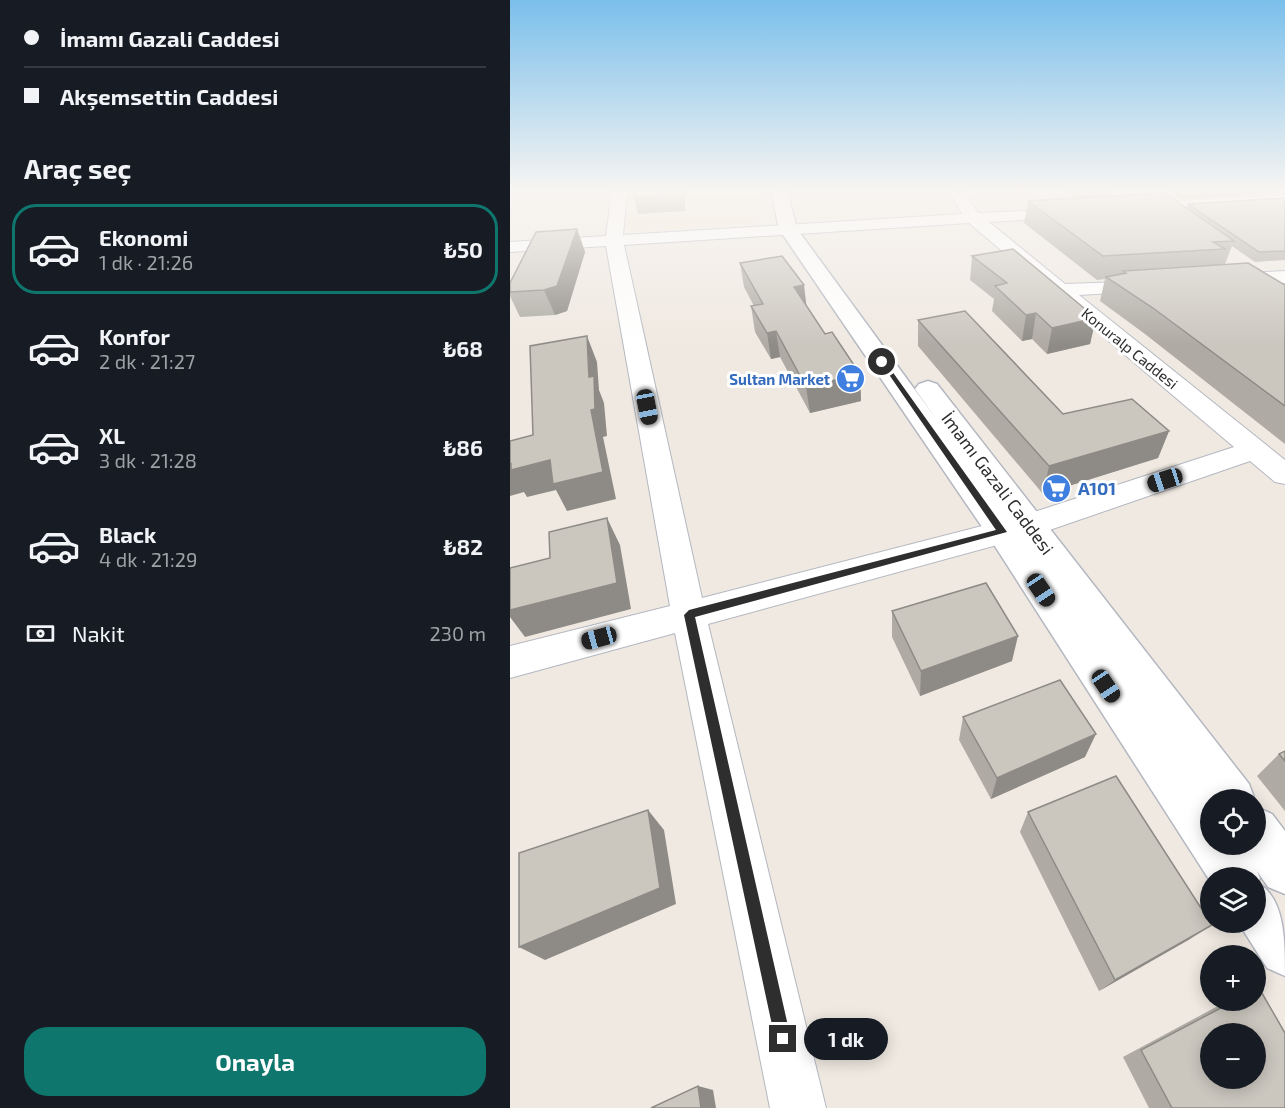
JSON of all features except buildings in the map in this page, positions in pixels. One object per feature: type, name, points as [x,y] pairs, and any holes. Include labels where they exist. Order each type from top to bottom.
[{"type":"main road","name":"İmamı Gazali Caddesi","points":[[808,243],[1016,528],[1224,789]]},
{"type":"main road","name":"İmamı Gazali Caddesi","points":[[1016,528],[1200,824]]},
{"type":"main road","points":[[1266,844],[1285,870]]},
{"type":"main road","points":[[1266,922],[1285,950]]},
{"type":"street","points":[[510,247],[584,243]]},
{"type":"street","points":[[614,243],[689,615],[798,1108]]},
{"type":"street","name":"Konuralp Caddesi","points":[[1003,243],[1285,475]]},
{"type":"street","points":[[1233,259],[1260,279],[1285,293]]},
{"type":"street","points":[[1213,281],[1285,277]]},
{"type":"street","points":[[1061,290],[1166,284]]},
{"type":"street","points":[[510,662],[1016,528],[1254,450]]},
{"type":"place","name":"Sultan Market","points":[[851,379]]},
{"type":"place","name":"A101","points":[[1057,488]]},
{"type":"route","points":[[783,1039],[689,615],[1002,532],[882,362]]}]
